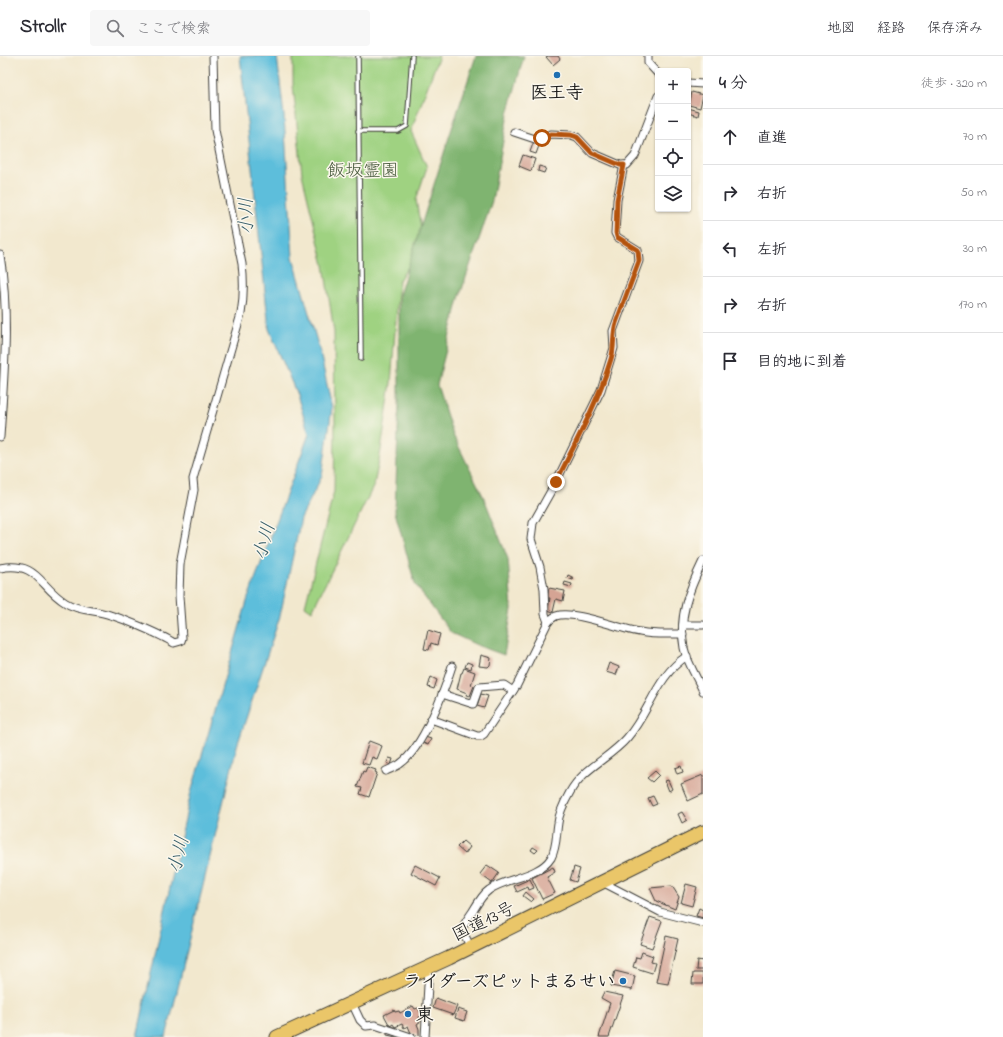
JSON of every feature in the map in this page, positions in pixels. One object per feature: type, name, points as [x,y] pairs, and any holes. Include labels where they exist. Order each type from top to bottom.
[{"type":"highway","name":"国道13号","points":[[277,1037],[471,948],[604,883],[703,832]]},
{"type":"street","points":[[0,568],[16,566],[26,568],[35,574],[65,603],[78,608],[110,615],[174,643],[181,641],[179,596],[180,564],[194,490],[193,479],[241,314],[243,300],[244,279],[242,264],[215,130],[213,56]]},
{"type":"street","points":[[648,56],[648,63],[655,71]]},
{"type":"street","points":[[691,83],[703,84]]},
{"type":"street","points":[[514,132],[535,139],[551,134],[571,135],[577,137],[592,153],[620,165],[624,165],[631,162],[635,156],[655,104]]},
{"type":"street","points":[[548,622],[545,614],[544,589],[531,539],[533,523],[556,482],[601,390],[614,348],[613,331],[639,261],[638,250],[617,237],[616,233],[617,200],[624,165]]},
{"type":"street","points":[[0,255],[4,282],[6,326],[0,437]]},
{"type":"street","points":[[703,562],[688,592],[683,625],[684,649],[703,691]]},
{"type":"street","points":[[430,719],[481,736],[484,734],[513,691],[548,622],[556,616],[566,615],[641,633],[683,634]]},
{"type":"street","points":[[683,625],[703,625]]},
{"type":"street","points":[[471,948],[462,930],[463,925],[480,901],[490,889],[535,870],[550,860],[555,846],[559,816],[570,791],[583,775],[604,760],[626,739],[642,719],[660,682],[680,660],[687,656]]},
{"type":"street","points":[[386,771],[400,764],[408,756],[430,719],[442,694],[452,666]]},
{"type":"street","points":[[442,694],[473,704],[479,687],[504,685],[513,691]]},
{"type":"street","points":[[604,883],[660,912],[703,923]]},
{"type":"street","points":[[425,1037],[428,968]]},
{"type":"street","points":[[352,1003],[360,1020],[366,1026],[375,1025],[411,1037]]},
{"type":"lane","points":[[358,56],[361,359]]},
{"type":"lane","points":[[358,132],[398,131],[407,126],[412,56]]},
{"type":"green space","name":"飯坂霊園","points":[[293,56],[439,56],[411,131],[427,167],[416,200],[423,240],[415,257],[399,280],[391,383],[374,485],[312,611],[305,606],[334,491],[334,332],[324,265],[302,174],[293,85]]},
{"type":"green space","points":[[476,56],[524,56],[508,114],[492,201],[460,295],[437,385],[453,435],[484,498],[508,559],[512,609],[504,655],[479,646],[451,633],[415,584],[395,512],[399,404],[399,295]]},
{"type":"water","points":[[240,56],[277,56],[284,116],[293,257],[320,352],[332,408],[322,476],[301,518],[280,616],[237,746],[166,1037],[137,1037],[190,796],[248,598],[309,434],[297,395],[269,329]]},
{"type":"building","points":[[558,56],[560,59],[553,65],[546,57]]},
{"type":"building","points":[[692,92],[703,95],[700,108],[691,106]]},
{"type":"building","points":[[691,109],[699,111],[698,116],[691,114]]},
{"type":"building","points":[[534,141],[540,143],[536,154],[530,152]]},
{"type":"building","points":[[523,155],[535,159],[531,171],[519,166]]},
{"type":"building","points":[[539,166],[546,168],[544,173],[538,171]]},
{"type":"building","points":[[568,575],[574,578],[573,580],[567,578]]},
{"type":"building","points":[[565,582],[572,584],[571,587],[564,585]]},
{"type":"building","points":[[549,588],[565,591],[563,601],[556,599],[553,612],[548,610],[550,598],[547,598]]},
{"type":"building","points":[[428,630],[440,634],[437,645],[431,643],[429,650],[424,649]]},
{"type":"building","points":[[481,655],[491,658],[490,665],[488,667],[479,666]]},
{"type":"building","points":[[467,662],[472,664],[471,669],[465,667]]},
{"type":"building","points":[[609,663],[619,667],[616,675],[606,672]]},
{"type":"building","points":[[464,668],[475,672],[471,685],[474,686],[470,696],[466,695],[467,693],[457,689],[461,673]]},
{"type":"building","points":[[431,677],[437,680],[434,689],[428,687]]},
{"type":"building","points":[[481,694],[488,696],[484,708],[477,706]]},
{"type":"building","points":[[425,737],[431,739],[428,745],[423,743]]},
{"type":"building","points":[[369,741],[382,746],[377,759],[372,757],[369,765],[362,763]]},
{"type":"building","points":[[389,758],[393,759],[391,765],[387,763]]},
{"type":"building","points":[[681,766],[683,772],[677,774],[675,768]]},
{"type":"building","points":[[367,767],[376,770],[375,772],[377,773],[369,797],[360,794],[362,788],[357,787],[363,771],[365,772]]},
{"type":"building","points":[[655,771],[659,775],[652,782],[647,778]]},
{"type":"building","points":[[703,775],[703,794],[688,801],[681,784]]},
{"type":"building","points":[[668,780],[672,789],[669,791],[665,781]]},
{"type":"building","points":[[653,796],[657,804],[652,806],[648,798]]},
{"type":"building","points":[[682,812],[687,820],[682,823],[678,814]]},
{"type":"building","points":[[463,841],[470,847],[465,854],[457,847]]},
{"type":"building","points":[[533,847],[538,850],[535,853],[531,850]]},
{"type":"building","points":[[415,865],[440,878],[436,886],[411,873]]},
{"type":"building","points":[[487,865],[499,873],[492,883],[480,874]]},
{"type":"building","points":[[553,867],[555,872],[547,877],[555,893],[542,899],[532,878]]},
{"type":"building","points":[[574,867],[580,869],[576,882],[570,880]]},
{"type":"building","points":[[530,879],[534,888],[529,890],[528,887],[517,892],[514,886]]},
{"type":"building","points":[[686,884],[697,887],[692,906],[681,903]]},
{"type":"building","points":[[672,886],[679,897],[675,909],[656,901],[650,888]]},
{"type":"building","points":[[526,892],[534,899],[531,902],[523,896]]},
{"type":"building","points":[[699,908],[703,910],[703,918],[696,916]]},
{"type":"building","points":[[650,917],[662,921],[652,948],[640,944]]},
{"type":"building","points":[[666,936],[678,939],[668,984],[656,982]]},
{"type":"building","points":[[642,952],[653,956],[651,962],[655,963],[652,973],[633,967],[636,957],[640,958]]},
{"type":"building","points":[[697,960],[703,961],[703,970],[696,970]]},
{"type":"building","name":"ライダーズピットまるせい","points":[[615,971],[635,976],[632,990],[611,986]]},
{"type":"building","points":[[693,973],[703,973],[703,984],[692,984]]},
{"type":"building","points":[[604,992],[623,996],[609,1037],[599,1037],[610,1003],[601,998]]},
{"type":"building","points":[[436,998],[457,1006],[453,1015],[433,1008]]},
{"type":"building","points":[[413,1006],[415,1009],[418,1008],[422,1015],[419,1017],[421,1021],[417,1024],[419,1036],[411,1033],[408,1026],[404,1028],[402,1024],[395,1027],[393,1024],[390,1026],[384,1015],[394,1010],[395,1012],[399,1011],[400,1013]]},
{"type":"building","points":[[458,1009],[467,1012],[464,1021],[455,1018]]},
{"type":"building","points":[[387,1032],[396,1035],[396,1037],[387,1035]]},
{"type":"place","name":"医王寺","points":[[557,75]]},
{"type":"place","name":"ライダーズピットまるせい","points":[[623,981]]},
{"type":"place","name":"東","points":[[408,1014]]},
{"type":"route","points":[[542,138],[551,134],[571,135],[577,137],[584,147],[592,153],[620,165],[624,165],[617,200],[615,224],[616,233],[617,237],[638,250],[639,261],[634,279],[613,331],[614,348],[601,390],[556,482]]},
{"type":"water label","name":"小川","points":[[245,216]]},
{"type":"water label","name":"小川","points":[[263,541]]},
{"type":"water label","name":"小川","points":[[177,854]]}]
